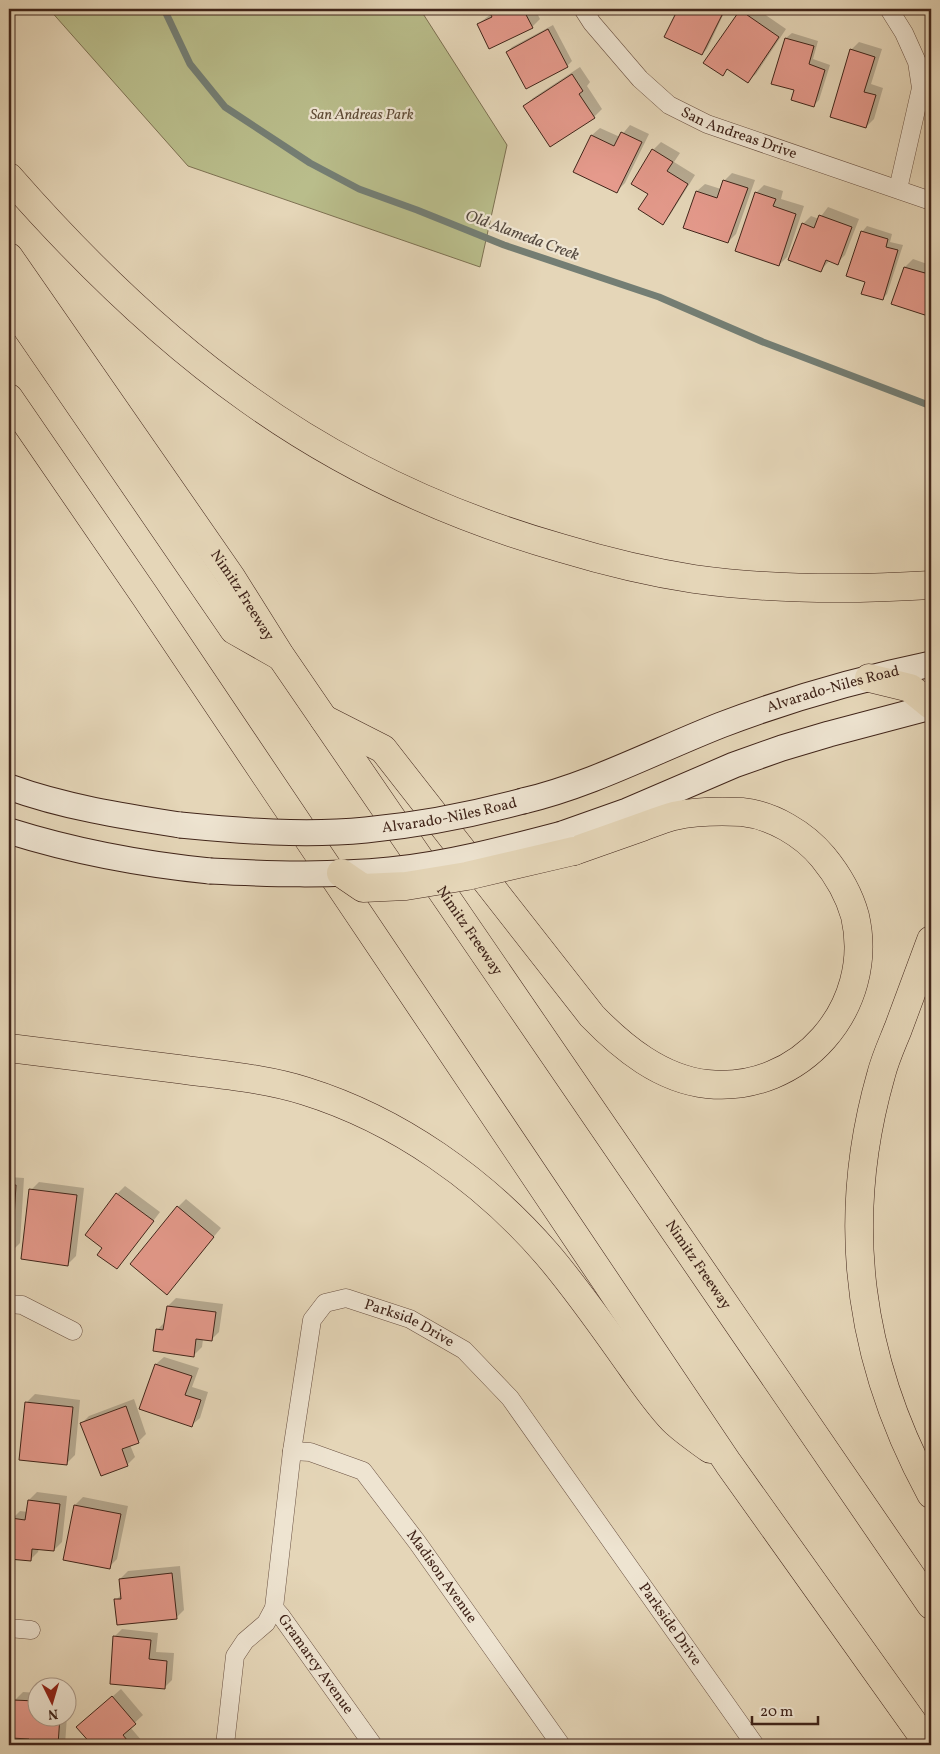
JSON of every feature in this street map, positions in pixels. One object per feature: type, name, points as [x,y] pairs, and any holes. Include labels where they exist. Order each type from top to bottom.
[{"type":"highway","points":[[9,177],[59,232],[117,290],[163,333],[203,366],[248,399],[331,452],[389,483],[438,506],[497,528],[591,557],[643,570],[693,579],[795,588],[931,585]]},
{"type":"highway","name":"Nimitz Freeway","points":[[9,257],[231,577],[323,719],[931,1605]]},
{"type":"highway","points":[[9,302],[234,630],[280,655]]},
{"type":"highway","points":[[9,398],[145,596],[728,1463],[929,1745]]},
{"type":"highway","points":[[869,678],[910,688],[931,706]]},
{"type":"highway","points":[[323,719],[383,749],[592,1016],[626,1047],[656,1067],[679,1078],[707,1084],[732,1085],[758,1080],[784,1071],[806,1056],[825,1037],[840,1016],[851,992],[857,966],[858,940],[855,916],[846,892],[832,869],[816,849],[795,832],[770,820],[744,812],[705,812],[674,816],[568,842],[467,876],[406,886],[363,888],[341,872]]},
{"type":"highway","points":[[931,940],[881,1073],[866,1145],[861,1183],[859,1255],[862,1292],[878,1368],[901,1434],[931,1494]]},
{"type":"highway","points":[[9,1048],[208,1073],[303,1090],[338,1102],[402,1134],[464,1176],[493,1199],[519,1224],[570,1281],[643,1383],[675,1422],[728,1463]]},
{"type":"main road","name":"Alvarado-Niles Road","points":[[9,787],[107,813],[180,825],[243,831],[307,832],[365,830],[424,823],[484,812],[537,798],[604,774],[762,710],[869,678],[931,664]]},
{"type":"main road","points":[[568,842],[627,811],[734,765],[838,731],[931,706]]},
{"type":"main road","points":[[9,831],[105,857],[159,866],[270,874],[341,872]]},
{"type":"street","name":"San Andreas Drive","points":[[584,9],[592,23],[640,79],[669,105],[707,124],[931,201]]},
{"type":"street","points":[[889,9],[904,33],[917,62],[921,88],[898,189]]},
{"type":"street","name":"Parkside Drive","points":[[225,1745],[235,1656],[244,1641],[266,1624],[274,1608],[292,1451],[312,1320],[325,1303],[346,1298],[410,1319],[464,1350],[510,1398],[755,1745]]},
{"type":"street","points":[[9,1304],[22,1305],[73,1331]]},
{"type":"street","name":"Madison Avenue","points":[[292,1451],[310,1452],[363,1471],[417,1542],[561,1745]]},
{"type":"street","name":"Gramarcy Avenue","points":[[274,1608],[373,1745]]},
{"type":"street","points":[[9,1628],[31,1630]]},
{"type":"green space","name":"San Andreas Park","points":[[49,9],[420,9],[507,145],[480,267],[188,166]]},
{"type":"building","points":[[488,9],[523,9],[533,28],[489,49],[477,24],[492,17]]},
{"type":"building","points":[[678,9],[713,9],[723,13],[702,55],[664,37]]},
{"type":"building","points":[[740,10],[779,37],[748,83],[727,69],[723,76],[703,63]]},
{"type":"building","points":[[548,29],[568,67],[526,89],[506,52]]},
{"type":"building","points":[[785,38],[814,46],[809,64],[825,70],[814,107],[791,100],[794,90],[771,84]]},
{"type":"building","points":[[850,49],[875,57],[864,92],[876,95],[866,128],[830,117]]},
{"type":"building","points":[[572,74],[583,91],[579,94],[595,118],[550,147],[523,106]]},
{"type":"building","points":[[621,132],[642,142],[617,193],[573,172],[591,135],[614,146]]},
{"type":"building","points":[[652,149],[673,162],[667,171],[688,184],[663,225],[638,209],[648,194],[631,184]]},
{"type":"building","points":[[723,180],[748,188],[728,243],[683,228],[696,191],[717,198]]},
{"type":"building","points":[[755,192],[776,199],[773,206],[796,214],[779,266],[735,251]]},
{"type":"building","points":[[819,215],[852,227],[838,265],[826,260],[821,272],[788,260],[802,223],[814,228]]},
{"type":"building","points":[[861,231],[888,239],[886,247],[898,250],[883,300],[861,294],[865,282],[846,276]]},
{"type":"building","points":[[931,257],[931,317],[891,304],[904,267],[925,273]]},
{"type":"building","points":[[9,1185],[16,1185],[12,1252],[9,1252]]},
{"type":"building","points":[[29,1189],[77,1195],[68,1266],[21,1259]]},
{"type":"building","points":[[116,1193],[154,1221],[117,1269],[97,1255],[102,1248],[85,1235]]},
{"type":"building","points":[[177,1206],[214,1237],[167,1295],[130,1264]]},
{"type":"building","points":[[167,1306],[216,1312],[212,1341],[196,1339],[194,1357],[153,1351],[156,1329],[163,1330]]},
{"type":"building","points":[[155,1364],[192,1376],[185,1395],[201,1400],[192,1427],[139,1409]]},
{"type":"building","points":[[25,1402],[73,1407],[67,1465],[19,1460]]},
{"type":"building","points":[[126,1406],[139,1443],[122,1449],[128,1466],[101,1476],[80,1423]]},
{"type":"building","points":[[28,1500],[60,1504],[54,1551],[32,1549],[31,1561],[9,1559],[11,1518],[25,1520]]},
{"type":"building","points":[[74,1505],[121,1514],[110,1569],[63,1560]]},
{"type":"building","points":[[172,1573],[177,1619],[117,1625],[114,1599],[121,1599],[119,1579]]},
{"type":"building","points":[[113,1636],[151,1640],[149,1659],[167,1661],[165,1689],[110,1684]]},
{"type":"building","points":[[112,1696],[136,1724],[123,1735],[131,1745],[92,1745],[76,1727]]},
{"type":"building","points":[[13,1700],[28,1701],[28,1726],[59,1726],[58,1745],[29,1745],[29,1739],[11,1738]]},
{"type":"waterway","name":"Old Alameda Creek","points":[[164,9],[190,64],[225,107],[310,163],[359,189],[504,245],[659,297],[763,342],[931,406]]}]
